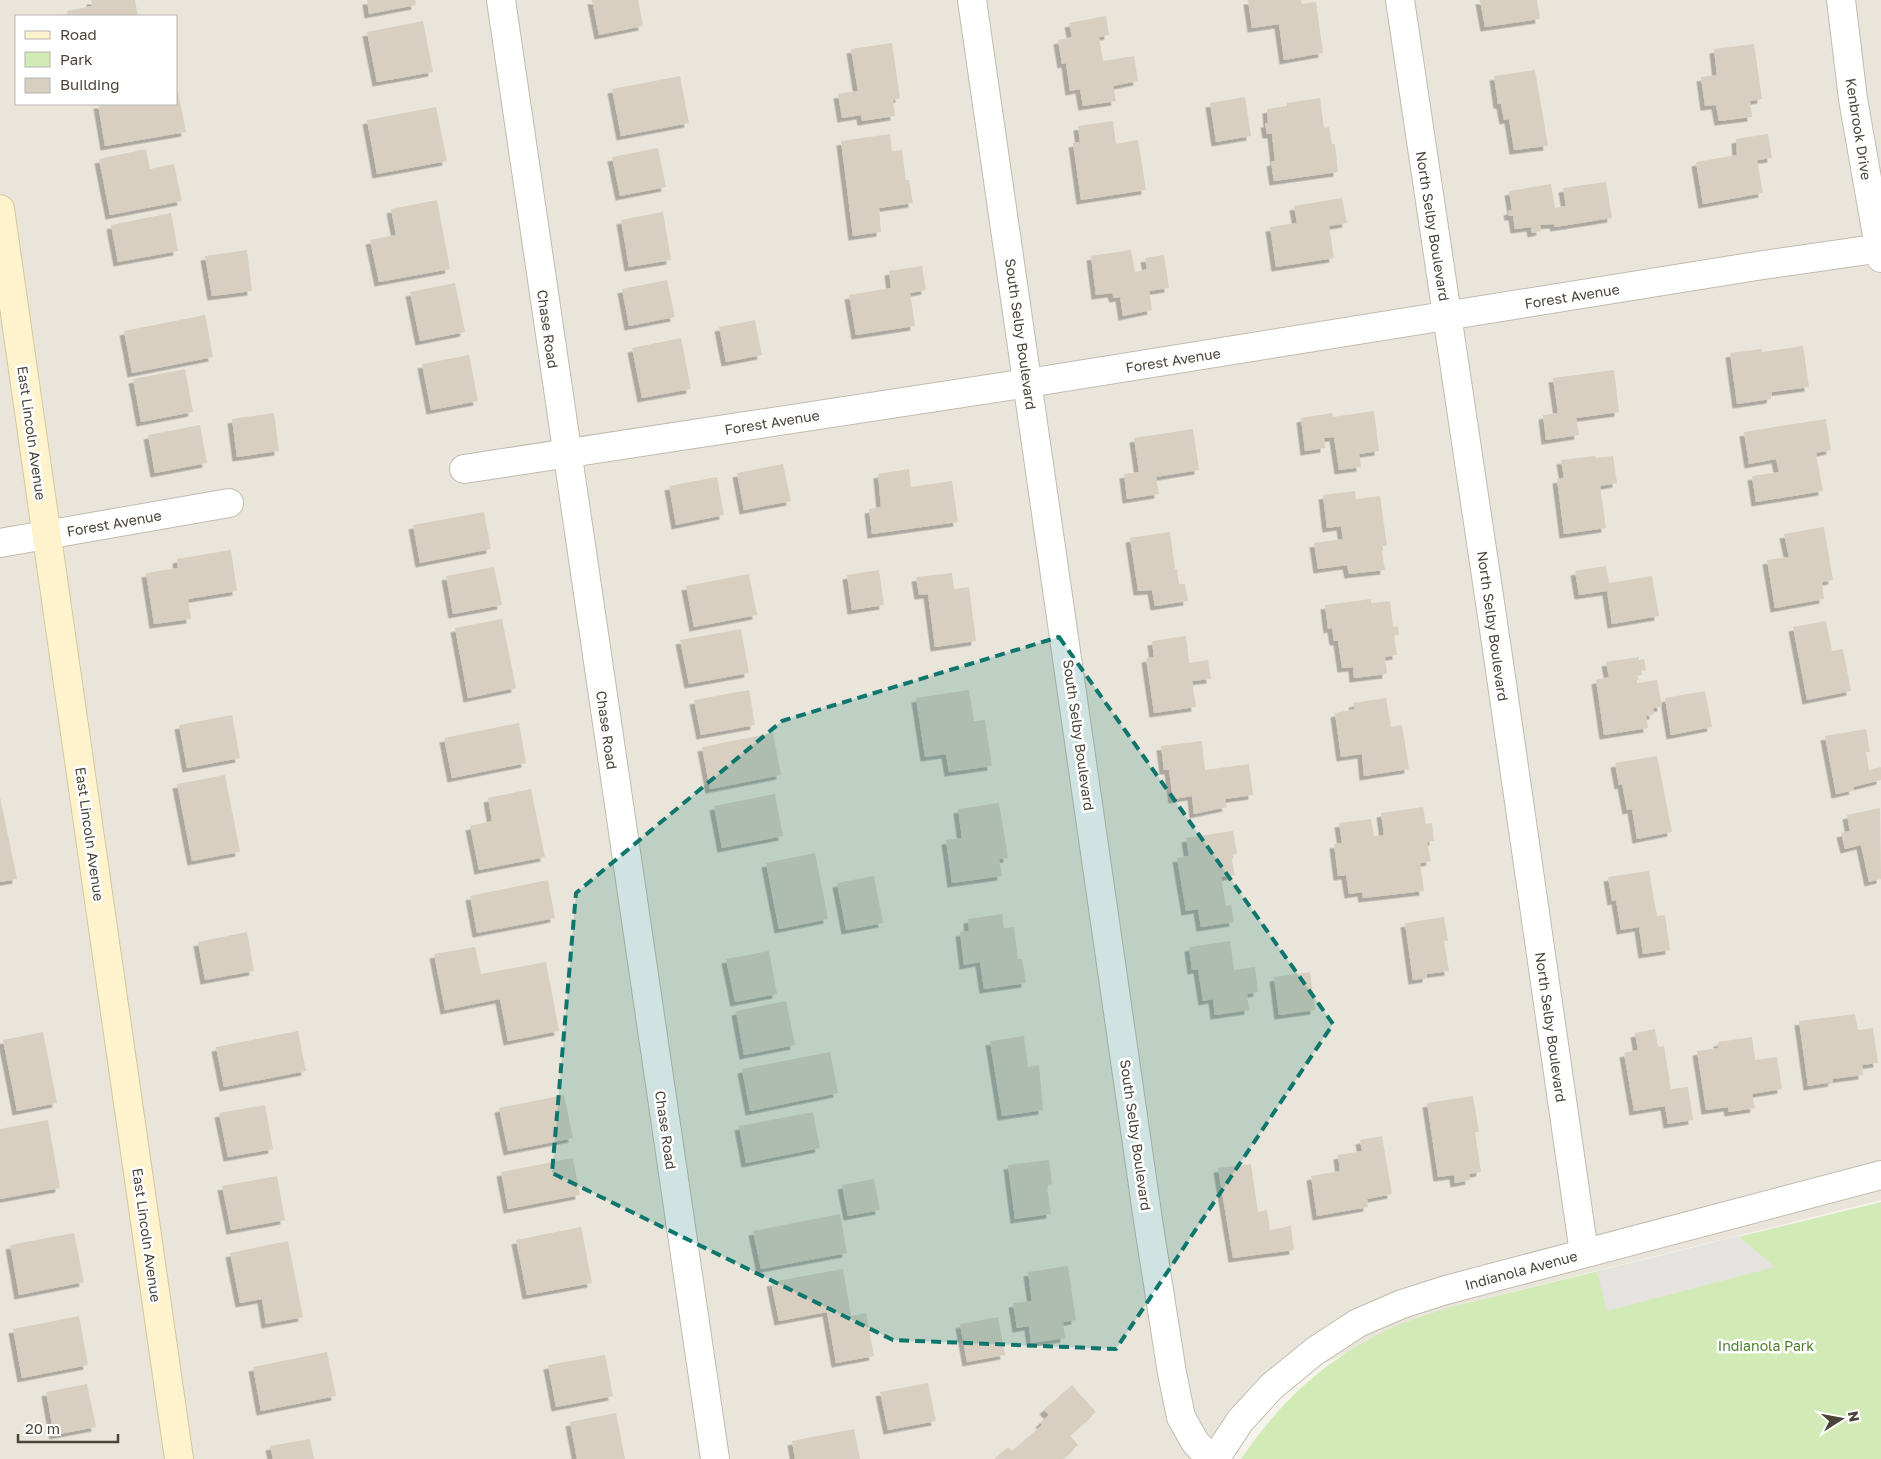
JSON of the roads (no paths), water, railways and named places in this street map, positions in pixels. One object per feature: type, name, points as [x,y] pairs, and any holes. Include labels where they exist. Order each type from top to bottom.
[{"type":"main road","name":"East Lincoln Avenue","points":[[0,209],[179,1459]]},
{"type":"street","name":"Chase Road","points":[[501,0],[566,454],[715,1459]]},
{"type":"street","name":"South Selby Boulevard","points":[[972,0],[1149,1227],[1172,1373],[1181,1417],[1195,1442],[1213,1459]]},
{"type":"street","name":"North Selby Boulevard","points":[[1400,0],[1448,316],[1584,1253]]},
{"type":"street","name":"Kenbrook Drive","points":[[1841,0],[1853,99],[1880,252]]},
{"type":"street","name":"Forest Avenue","points":[[464,469],[1028,383],[1763,265],[1880,252]]},
{"type":"street","name":"Forest Avenue","points":[[0,544],[229,503]]},
{"type":"street","name":"Indianola Avenue","points":[[1213,1459],[1240,1421],[1271,1387],[1315,1351],[1358,1323],[1402,1304],[1446,1290],[1881,1175]]},
{"type":"park label","name":"Indianola Park","points":[[1766,1345]]}]
